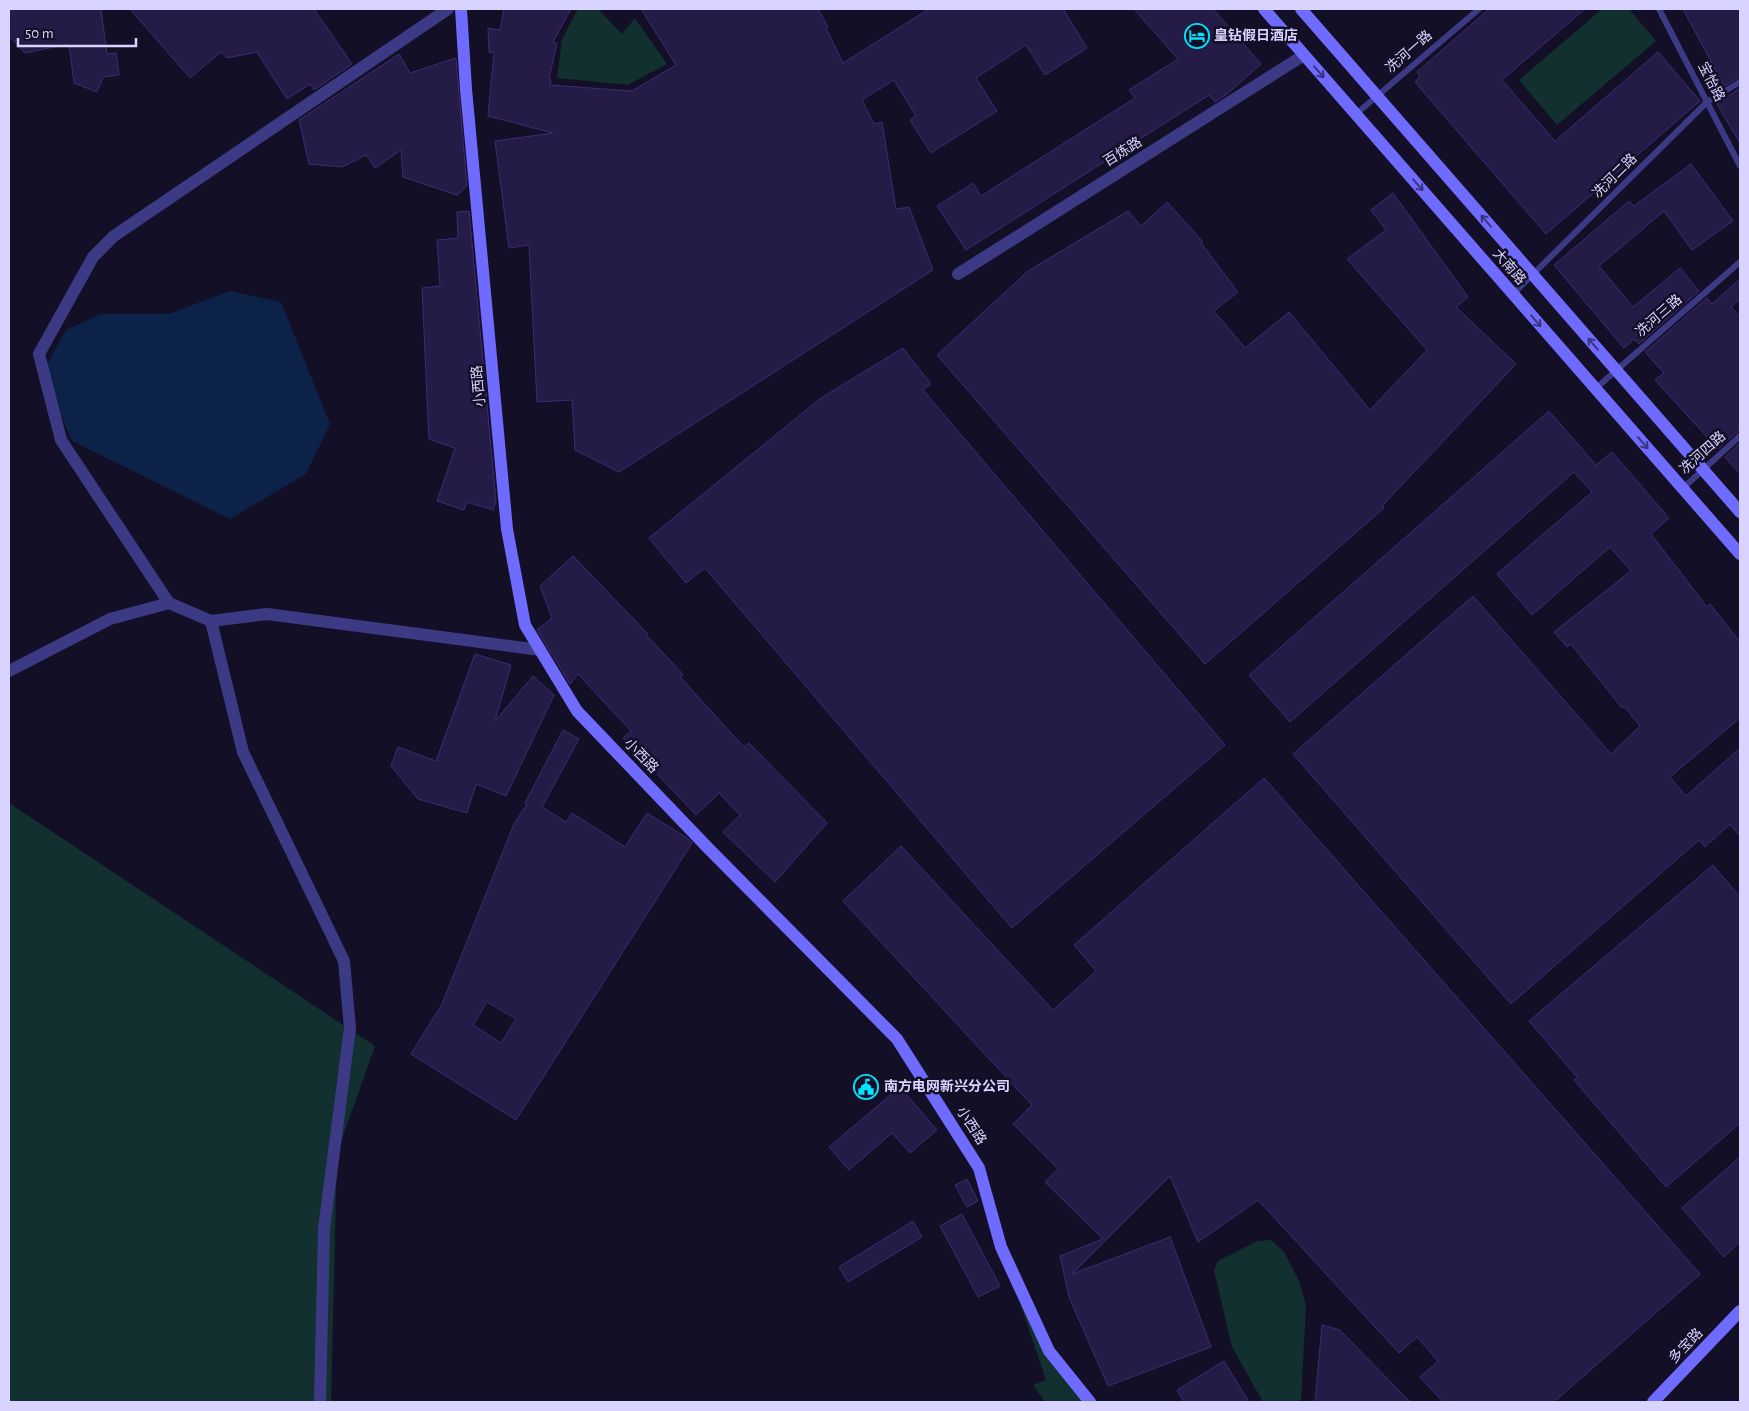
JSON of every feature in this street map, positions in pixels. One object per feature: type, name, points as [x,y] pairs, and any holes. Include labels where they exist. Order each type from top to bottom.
[{"type":"street","points":[[448,9],[114,236],[93,257],[39,354],[61,440],[169,603],[210,621],[267,614],[540,650]]},
{"type":"street","name":"小西路","points":[[461,9],[467,99],[507,529],[525,625],[576,711],[897,1039],[979,1168],[1001,1247],[1048,1351],[1090,1402]]},
{"type":"street","name":"大南路","points":[[1264,9],[1356,114]]},
{"type":"street","name":"大南路","points":[[1301,9],[1740,512]]},
{"type":"street","name":"百炼路","points":[[958,274],[1304,55]]},
{"type":"street","name":"大南路","points":[[1356,114],[1352,109],[1740,554]]},
{"type":"street","points":[[9,671],[110,619],[169,603]]},
{"type":"street","points":[[210,621],[243,752],[268,808],[344,961],[350,1028],[324,1229],[320,1402]]},
{"type":"street","name":"多宝路","points":[[1653,1402],[1740,1312]]},
{"type":"lane","name":"冼河一路","points":[[1356,114],[1479,9]]},
{"type":"lane","name":"宝怡路","points":[[1660,9],[1740,166]]},
{"type":"lane","name":"冼河二路","points":[[1513,294],[1706,102],[1740,82]]},
{"type":"lane","name":"冼河三路","points":[[1595,389],[1740,262]]},
{"type":"lane","name":"冼河四路","points":[[1682,489],[1740,436]]},
{"type":"green space","points":[[578,9],[598,9],[622,34],[635,18],[667,64],[628,85],[557,78],[562,39]]},
{"type":"green space","points":[[1602,9],[1629,9],[1656,41],[1557,125],[1519,80]]},
{"type":"green space","points":[[9,803],[375,1046],[337,1153],[331,1402],[9,1402]]},
{"type":"green space","points":[[1271,1240],[1284,1252],[1299,1281],[1306,1305],[1301,1402],[1263,1402],[1232,1347],[1214,1270],[1218,1261],[1257,1241]]},
{"type":"green space","points":[[1001,1247],[1048,1351],[1090,1402],[1045,1402],[1033,1385],[1046,1380]]},
{"type":"water","points":[[230,291],[281,302],[330,424],[306,474],[230,519],[72,441],[43,371],[66,330],[100,314],[169,314]]},
{"type":"building","points":[[9,9],[101,9],[107,54],[116,53],[119,75],[103,77],[97,92],[74,83],[69,44],[25,53],[9,36]]},
{"type":"building","points":[[130,9],[314,9],[352,64],[314,90],[310,84],[287,99],[257,52],[227,58],[221,52],[190,78]]},
{"type":"building","points":[[504,9],[571,9],[553,42],[557,43],[549,79],[551,80],[550,85],[632,91],[676,65],[641,9],[818,9],[828,27],[826,28],[843,63],[929,9],[1063,9],[1087,48],[1045,75],[1026,45],[976,78],[997,111],[931,153],[910,120],[916,116],[894,80],[862,100],[874,124],[882,122],[896,209],[909,207],[933,270],[619,472],[575,450],[572,400],[537,402],[529,245],[509,248],[495,141],[553,133],[488,116],[494,53],[489,52],[488,28],[500,30]]},
{"type":"building","points":[[1134,9],[1213,9],[1261,64],[1215,102],[1209,95],[966,250],[937,206],[973,183],[981,196],[1135,98],[1129,90],[1178,59]]},
{"type":"building","points":[[1489,9],[1585,9],[1502,80],[1555,141],[1658,52],[1700,101],[1546,234],[1415,82],[1420,77],[1417,72]]},
{"type":"building","points":[[1683,9],[1740,9],[1740,77],[1724,86]]},
{"type":"building","points":[[399,54],[410,73],[456,58],[467,186],[457,195],[403,177],[401,150],[375,168],[366,155],[342,167],[309,164],[299,120]]},
{"type":"building","points":[[1740,88],[1740,143],[1717,104]]},
{"type":"building","points":[[1691,164],[1733,221],[1692,250],[1664,211],[1599,266],[1633,307],[1680,268],[1699,291],[1639,344],[1634,339],[1624,348],[1554,265],[1629,201],[1634,206]]},
{"type":"building","points":[[1393,193],[1468,297],[1456,307],[1516,364],[1382,506],[1384,508],[1205,664],[937,355],[1028,271],[1128,211],[1141,226],[1167,202],[1203,242],[1201,243],[1238,292],[1214,311],[1245,348],[1289,312],[1370,410],[1427,350],[1347,259],[1386,230],[1371,210]]},
{"type":"building","points":[[469,211],[496,501],[493,510],[467,502],[464,510],[437,501],[455,448],[429,439],[422,288],[440,286],[437,240],[458,238],[457,212]]},
{"type":"building","points":[[1740,279],[1740,299],[1731,307],[1740,317],[1740,431],[1718,449],[1655,380],[1664,373],[1645,352],[1707,298],[1712,304]]},
{"type":"building","points":[[903,348],[931,384],[923,390],[1225,745],[1012,928],[705,568],[686,583],[649,538],[821,398]]},
{"type":"building","points":[[1549,411],[1596,465],[1612,452],[1669,518],[1651,534],[1707,607],[1710,604],[1740,642],[1740,718],[1670,777],[1686,796],[1740,748],[1740,836],[1730,824],[1705,847],[1699,840],[1511,1004],[1293,754],[1473,596],[1611,754],[1640,726],[1624,706],[1622,708],[1571,644],[1567,647],[1554,632],[1631,571],[1610,547],[1532,615],[1497,574],[1592,492],[1574,472],[1290,722],[1249,675]]},
{"type":"building","points":[[1740,443],[1740,474],[1725,457]]},
{"type":"building","points":[[573,556],[648,634],[646,635],[683,674],[680,677],[744,747],[749,743],[827,823],[775,882],[723,832],[740,815],[719,793],[696,815],[623,738],[631,731],[578,674],[570,684],[537,630],[552,618],[540,586]]},
{"type":"building","points":[[475,654],[511,665],[495,721],[533,676],[554,695],[506,796],[476,784],[467,813],[418,799],[391,766],[398,747],[436,761]]},
{"type":"building","points":[[563,730],[579,739],[542,807],[566,822],[572,813],[625,847],[647,813],[692,843],[516,1120],[411,1054],[442,1004],[514,824],[527,804],[525,803]],"holes":[[[487,1002],[516,1019],[501,1043],[473,1025]]]},
{"type":"building","points":[[1264,778],[1700,1274],[1554,1402],[1443,1402],[1420,1377],[1438,1361],[1417,1337],[1399,1353],[1258,1200],[1198,1242],[1170,1176],[1072,1274],[1170,1237],[1211,1347],[1108,1386],[1069,1297],[1060,1256],[1103,1239],[1045,1182],[1058,1169],[1013,1124],[1032,1105],[843,901],[901,846],[1053,1010],[1096,971],[1074,945]]},
{"type":"building","points":[[1713,865],[1740,897],[1740,1123],[1666,1187],[1574,1080],[1577,1077],[1529,1021]]},
{"type":"building","points":[[900,1087],[937,1130],[910,1153],[892,1133],[849,1170],[829,1147]]},
{"type":"building","points":[[1740,1157],[1740,1242],[1724,1257],[1682,1208]]},
{"type":"building","points":[[967,1179],[978,1201],[967,1207],[955,1185]]},
{"type":"building","points":[[962,1214],[1000,1286],[978,1297],[940,1226]]},
{"type":"building","points":[[913,1221],[922,1237],[848,1282],[839,1267]]},
{"type":"building","points":[[1322,1325],[1340,1330],[1410,1402],[1315,1402]]},
{"type":"building","points":[[1224,1361],[1249,1402],[1184,1402],[1177,1390]]},
{"type":"place","name":"皇钻假日酒店","points":[[1197,36]]},
{"type":"place","name":"南方电网新兴分公司","points":[[866,1087]]}]
